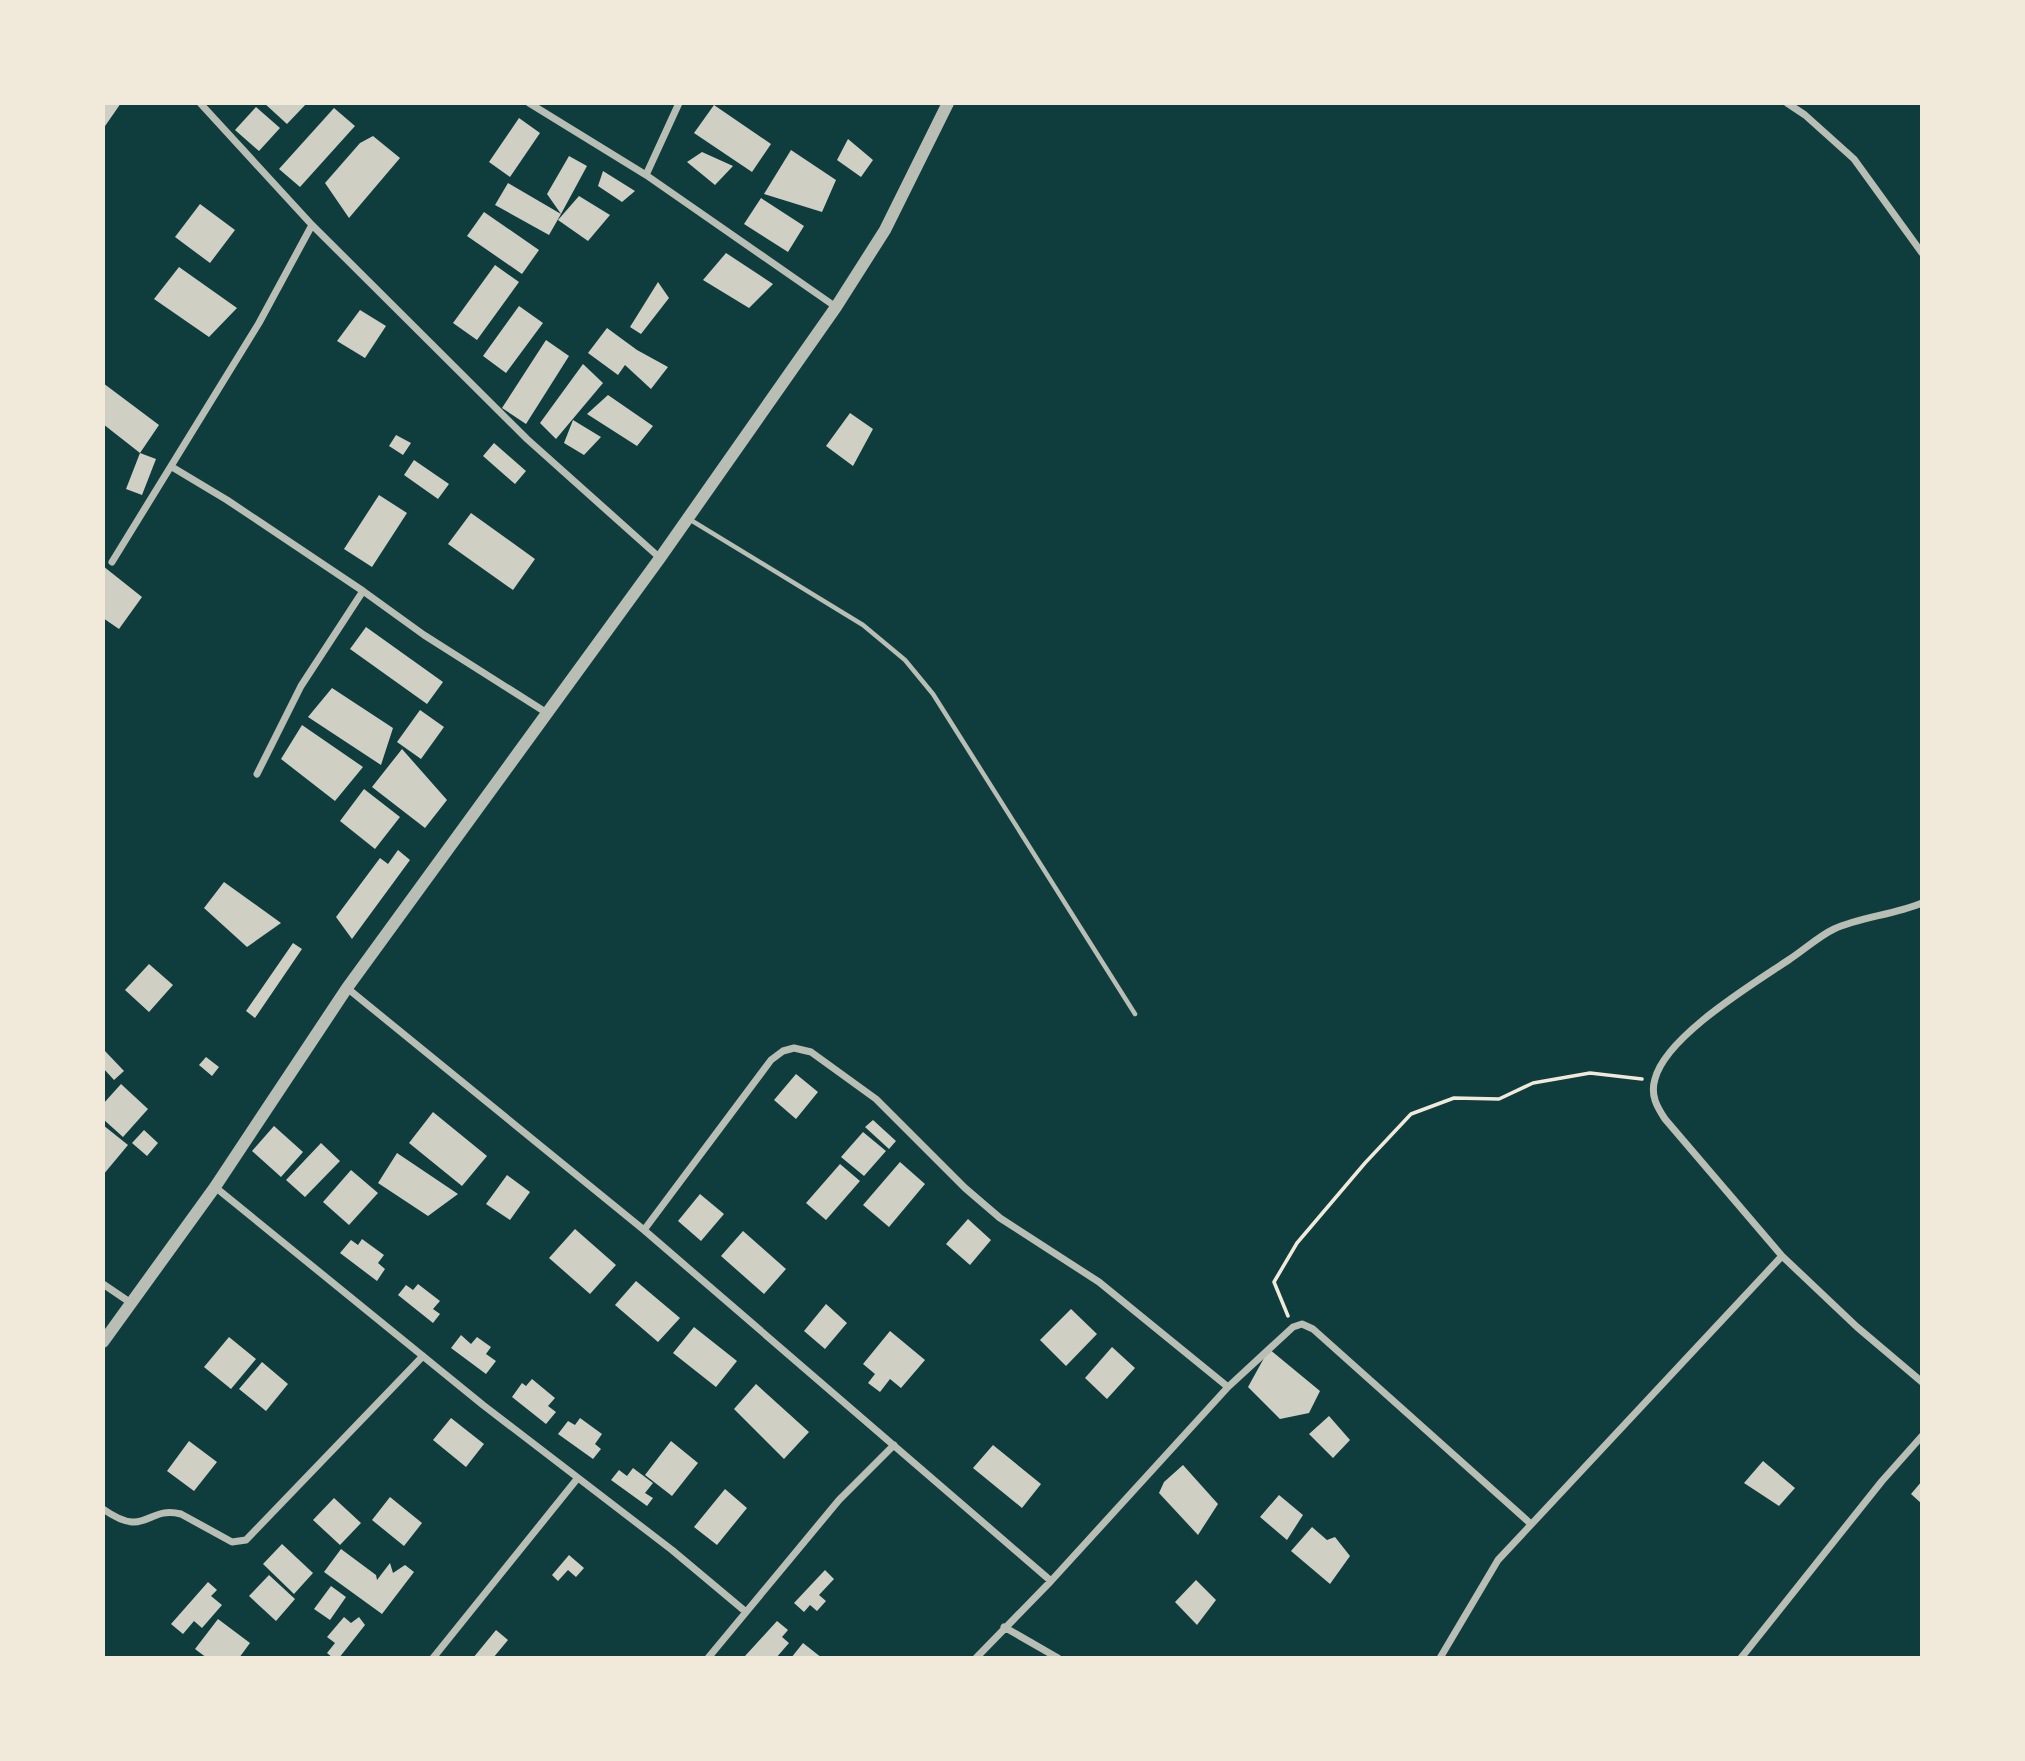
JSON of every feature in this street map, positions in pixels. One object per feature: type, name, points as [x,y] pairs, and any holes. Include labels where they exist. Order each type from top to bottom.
[{"type":"street","points":[[200,103],[312,225],[527,439],[660,558]]},
{"type":"street","points":[[529,103],[646,175],[836,307]]},
{"type":"street","points":[[646,175],[679,103]]},
{"type":"street","points":[[103,1342],[215,1187],[347,988],[660,558],[836,307],[885,230],[948,103]]},
{"type":"street","points":[[1787,103],[1805,115],[1854,159],[1922,253]]},
{"type":"street","points":[[113,562],[260,323],[312,225]]},
{"type":"street","points":[[172,467],[227,500],[363,590],[424,635],[547,713]]},
{"type":"street","points":[[257,774],[301,686],[363,590]]},
{"type":"street","points":[[1922,903],[1903,911],[1834,929],[1704,1018],[1672,1052],[1654,1080],[1655,1103],[1665,1119],[1782,1256],[1922,1382]]},
{"type":"street","points":[[347,988],[644,1230],[1051,1581]]},
{"type":"street","points":[[644,1230],[771,1060],[783,1051],[794,1048],[811,1052],[876,1099],[965,1188],[1000,1218],[1099,1283],[1228,1387]]},
{"type":"street","points":[[215,1187],[577,1479],[672,1550],[746,1612]]},
{"type":"street","points":[[1440,1658],[1498,1560],[1782,1256]]},
{"type":"street","points":[[103,1284],[131,1303]]},
{"type":"street","points":[[976,1658],[1051,1581],[1228,1387],[1293,1327],[1302,1324],[1313,1329],[1531,1524]]},
{"type":"street","points":[[103,1509],[122,1522],[130,1524],[173,1512],[232,1542],[246,1540],[424,1356]]},
{"type":"street","points":[[1741,1658],[1866,1501],[1922,1436]]},
{"type":"street","points":[[708,1658],[839,1500],[894,1445]]},
{"type":"street","points":[[433,1658],[577,1479]]},
{"type":"street","points":[[1004,1627],[1058,1658]]},
{"type":"lane","points":[[688,518],[863,625],[905,660],[933,694],[1135,1014]]},
{"type":"path","points":[[1293,1327],[1274,1282],[1297,1243],[1364,1163],[1410,1114],[1454,1098],[1499,1099],[1533,1083],[1590,1073],[1654,1080]]},
{"type":"building","points":[[103,103],[121,103],[103,129]]},
{"type":"building","points":[[264,103],[307,103],[287,124]]},
{"type":"building","points":[[714,105],[771,144],[752,172],[694,133]]},
{"type":"building","points":[[256,107],[280,128],[259,151],[235,130]]},
{"type":"building","points":[[334,108],[355,126],[300,187],[279,169]]},
{"type":"building","points":[[519,118],[540,133],[510,177],[489,162]]},
{"type":"building","points":[[373,136],[400,158],[349,218],[325,183],[360,143]]},
{"type":"building","points":[[848,139],[873,160],[861,177],[837,160]]},
{"type":"building","points":[[791,150],[836,180],[822,212],[764,194]]},
{"type":"building","points":[[702,152],[733,166],[715,185],[687,162]]},
{"type":"building","points":[[569,156],[587,166],[561,214],[547,194]]},
{"type":"building","points":[[603,171],[635,191],[622,202],[598,186]]},
{"type":"building","points":[[508,183],[561,214],[549,235],[495,205]]},
{"type":"building","points":[[579,196],[610,215],[588,241],[558,220]]},
{"type":"building","points":[[761,198],[804,226],[788,252],[744,224]]},
{"type":"building","points":[[200,204],[235,230],[210,263],[175,237]]},
{"type":"building","points":[[484,212],[539,250],[522,274],[467,236]]},
{"type":"building","points":[[726,253],[773,284],[749,308],[703,280]]},
{"type":"building","points":[[495,265],[519,282],[477,340],[453,323]]},
{"type":"building","points":[[179,267],[237,308],[209,337],[154,299]]},
{"type":"building","points":[[658,282],[669,298],[641,334],[630,327]]},
{"type":"building","points":[[519,306],[543,323],[506,373],[483,356]]},
{"type":"building","points":[[360,310],[386,326],[365,358],[337,341]]},
{"type":"building","points":[[607,328],[637,350],[668,367],[651,389],[625,365],[618,375],[588,353]]},
{"type":"building","points":[[546,340],[569,356],[526,424],[502,408]]},
{"type":"building","points":[[583,364],[603,383],[556,439],[540,423]]},
{"type":"building","points":[[103,383],[159,425],[140,453],[103,424]]},
{"type":"building","points":[[608,395],[653,426],[637,446],[587,414]]},
{"type":"building","points":[[850,413],[873,429],[853,466],[826,446]]},
{"type":"building","points":[[573,420],[601,437],[584,455],[564,443]]},
{"type":"building","points":[[396,435],[411,443],[403,455],[389,446]]},
{"type":"building","points":[[494,443],[526,471],[515,484],[483,456]]},
{"type":"building","points":[[140,453],[156,459],[142,495],[126,489]]},
{"type":"building","points":[[414,460],[449,484],[438,499],[404,475]]},
{"type":"building","points":[[379,495],[407,513],[372,567],[344,549]]},
{"type":"building","points":[[471,513],[535,559],[513,590],[448,544]]},
{"type":"building","points":[[103,566],[142,597],[119,629],[103,618]]},
{"type":"building","points":[[366,627],[443,682],[427,704],[350,649]]},
{"type":"building","points":[[332,688],[393,728],[381,765],[308,717]]},
{"type":"building","points":[[420,710],[444,727],[421,759],[397,742]]},
{"type":"building","points":[[302,725],[363,767],[335,801],[281,759]]},
{"type":"building","points":[[402,749],[447,800],[425,828],[372,787]]},
{"type":"building","points":[[364,789],[400,817],[375,849],[340,821]]},
{"type":"building","points":[[398,850],[410,860],[352,939],[336,917],[380,858],[388,864]]},
{"type":"building","points":[[224,882],[281,923],[247,947],[204,908]]},
{"type":"building","points":[[293,943],[302,949],[255,1018],[246,1011]]},
{"type":"building","points":[[149,964],[173,985],[149,1012],[125,990]]},
{"type":"building","points":[[105,1051],[124,1071],[114,1080],[103,1068]]},
{"type":"building","points":[[206,1057],[219,1067],[212,1076],[199,1065]]},
{"type":"building","points":[[796,1074],[818,1092],[796,1119],[774,1100]]},
{"type":"building","points":[[121,1084],[148,1109],[123,1137],[103,1119],[103,1104]]},
{"type":"building","points":[[433,1112],[487,1156],[462,1186],[409,1143]]},
{"type":"building","points":[[873,1120],[896,1141],[889,1149],[865,1127]]},
{"type":"building","points":[[103,1125],[128,1145],[103,1175]]},
{"type":"building","points":[[274,1126],[303,1152],[281,1177],[252,1151]]},
{"type":"building","points":[[144,1130],[158,1143],[147,1156],[132,1143]]},
{"type":"building","points":[[863,1132],[886,1151],[864,1176],[841,1157]]},
{"type":"building","points":[[321,1143],[340,1161],[305,1197],[286,1180]]},
{"type":"building","points":[[397,1153],[458,1194],[428,1216],[378,1183]]},
{"type":"building","points":[[900,1162],[925,1184],[889,1227],[863,1205]]},
{"type":"building","points":[[840,1164],[860,1181],[826,1220],[806,1203]]},
{"type":"building","points":[[351,1170],[378,1193],[349,1225],[323,1202]]},
{"type":"building","points":[[507,1175],[530,1192],[510,1220],[486,1204]]},
{"type":"building","points":[[700,1194],[724,1214],[701,1241],[678,1221]]},
{"type":"building","points":[[968,1219],[991,1240],[970,1265],[946,1244]]},
{"type":"building","points":[[575,1229],[616,1265],[590,1294],[549,1258]]},
{"type":"building","points":[[743,1231],[786,1269],[764,1294],[721,1256]]},
{"type":"building","points":[[362,1239],[384,1255],[378,1263],[385,1269],[377,1281],[340,1253],[351,1240],[358,1245]]},
{"type":"building","points":[[636,1281],[680,1318],[658,1342],[615,1305]]},
{"type":"building","points":[[418,1284],[440,1301],[433,1309],[440,1314],[433,1323],[398,1295],[406,1285],[413,1290]]},
{"type":"building","points":[[826,1304],[847,1323],[825,1349],[804,1331]]},
{"type":"building","points":[[1071,1309],[1097,1334],[1066,1366],[1040,1340]]},
{"type":"building","points":[[694,1327],[737,1361],[716,1387],[673,1353]]},
{"type":"building","points":[[890,1331],[925,1360],[901,1388],[890,1379],[880,1392],[868,1383],[875,1374],[863,1364]]},
{"type":"building","points":[[461,1335],[471,1344],[477,1337],[491,1347],[486,1354],[496,1361],[486,1374],[451,1348]]},
{"type":"building","points":[[229,1337],[256,1359],[231,1389],[204,1367]]},
{"type":"building","points":[[1112,1347],[1135,1368],[1107,1399],[1085,1378]]},
{"type":"building","points":[[1269,1349],[1320,1391],[1309,1413],[1280,1419],[1248,1387]]},
{"type":"building","points":[[262,1362],[288,1384],[266,1411],[239,1389]]},
{"type":"building","points":[[532,1379],[555,1398],[548,1406],[556,1412],[546,1424],[512,1397],[522,1383],[526,1386]]},
{"type":"building","points":[[756,1384],[809,1432],[784,1459],[734,1409]]},
{"type":"building","points":[[1329,1416],[1350,1440],[1333,1458],[1309,1434]]},
{"type":"building","points":[[451,1418],[484,1444],[466,1467],[433,1440]]},
{"type":"building","points":[[580,1418],[602,1434],[595,1444],[601,1449],[593,1459],[558,1434],[568,1421],[575,1425]]},
{"type":"building","points":[[189,1441],[217,1462],[194,1491],[167,1471]]},
{"type":"building","points":[[671,1441],[698,1463],[672,1496],[645,1475]]},
{"type":"building","points":[[993,1445],[1041,1484],[1022,1508],[973,1468]]},
{"type":"building","points":[[1763,1461],[1795,1488],[1779,1506],[1744,1483]]},
{"type":"building","points":[[1183,1465],[1218,1504],[1198,1535],[1159,1493],[1164,1482]]},
{"type":"building","points":[[633,1468],[653,1483],[645,1493],[653,1498],[647,1506],[611,1480],[619,1470],[627,1476]]},
{"type":"building","points":[[1922,1481],[1922,1504],[1911,1494]]},
{"type":"building","points":[[725,1489],[747,1508],[717,1545],[694,1527]]},
{"type":"building","points":[[1279,1495],[1303,1515],[1287,1540],[1260,1517]]},
{"type":"building","points":[[390,1497],[422,1523],[404,1546],[372,1520]]},
{"type":"building","points":[[334,1498],[361,1523],[340,1545],[313,1520]]},
{"type":"building","points":[[1312,1527],[1327,1540],[1335,1537],[1350,1556],[1330,1584],[1291,1551]]},
{"type":"building","points":[[282,1544],[313,1573],[294,1594],[263,1564]]},
{"type":"building","points":[[341,1549],[376,1575],[377,1580],[390,1563],[393,1573],[405,1565],[414,1572],[382,1614],[324,1572]]},
{"type":"building","points":[[569,1555],[584,1568],[576,1577],[568,1570],[558,1581],[552,1575]]},
{"type":"building","points":[[825,1570],[834,1579],[819,1595],[826,1601],[817,1611],[810,1605],[804,1612],[794,1603]]},
{"type":"building","points":[[269,1575],[295,1599],[276,1621],[249,1596]]},
{"type":"building","points":[[1196,1580],[1216,1600],[1197,1625],[1175,1602]]},
{"type":"building","points":[[208,1582],[217,1590],[211,1596],[222,1605],[202,1628],[194,1621],[183,1634],[171,1624]]},
{"type":"building","points":[[331,1586],[346,1597],[330,1620],[314,1609]]},
{"type":"building","points":[[344,1617],[351,1623],[359,1617],[365,1625],[339,1658],[333,1658],[327,1653],[335,1643],[327,1637]]},
{"type":"building","points":[[218,1619],[250,1643],[239,1658],[207,1658],[195,1649]]},
{"type":"building","points":[[777,1621],[788,1630],[782,1637],[789,1643],[776,1658],[747,1658],[745,1656]]},
{"type":"building","points":[[496,1630],[508,1640],[493,1658],[473,1658]]},
{"type":"building","points":[[803,1643],[822,1658],[791,1658]]}]
